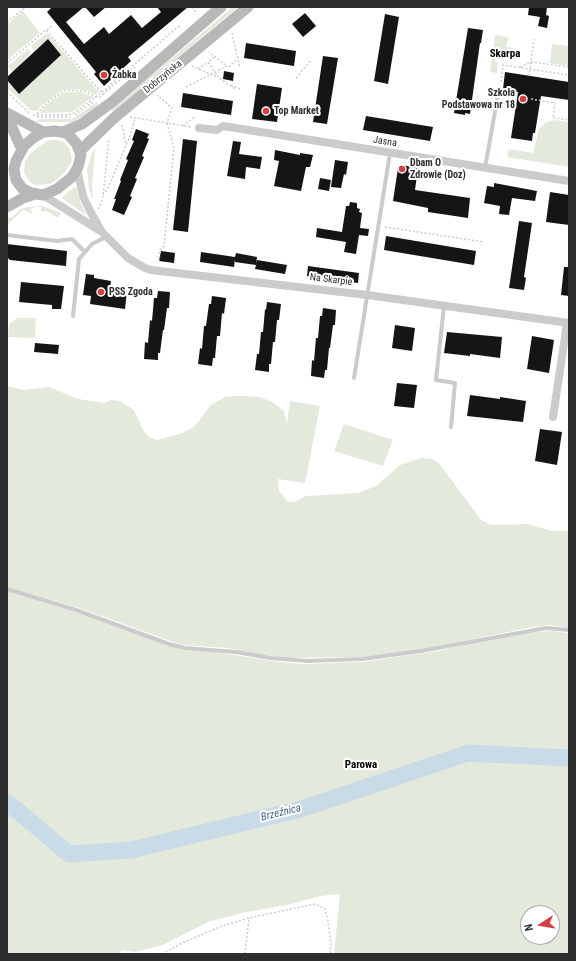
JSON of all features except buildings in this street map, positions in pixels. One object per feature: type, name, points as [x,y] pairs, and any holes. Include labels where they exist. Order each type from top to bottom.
[{"type":"main road","name":"Dobrzyńska","points":[[63,132],[86,122],[112,102],[221,7]]},
{"type":"main road","name":"Dobrzyńska","points":[[80,151],[114,118],[248,7]]},
{"type":"main road","points":[[7,114],[30,118],[43,132]]},
{"type":"main road","points":[[7,114],[22,150]]},
{"type":"main road","points":[[7,207],[23,198],[50,193],[61,187],[72,177],[81,158],[80,151],[71,137],[63,132],[43,132],[33,138],[22,150],[16,161],[14,172],[16,180],[26,190],[39,194]]},
{"type":"main road","points":[[7,182],[14,172]]},
{"type":"street","name":"Jasna","points":[[199,128],[217,130],[223,126],[569,181]]},
{"type":"street","points":[[77,169],[82,196],[104,235]]},
{"type":"street","points":[[39,194],[104,235]]},
{"type":"street","name":"Na Skarpie","points":[[104,235],[128,258],[151,270],[367,295],[568,323]]},
{"type":"street","points":[[553,417],[568,323]]},
{"type":"lane","points":[[485,168],[500,90]]},
{"type":"lane","points":[[354,378],[390,153]]},
{"type":"lane","points":[[7,235],[57,241],[72,239],[85,252]]},
{"type":"lane","points":[[73,316],[78,259],[92,244],[104,235]]},
{"type":"lane","points":[[444,306],[436,380],[455,383],[451,427]]},
{"type":"lane","points":[[7,589],[76,610],[169,644],[185,648],[236,652],[270,658],[308,661],[362,659],[421,651],[546,628],[569,630]]},
{"type":"path","points":[[7,22],[26,7]]},
{"type":"path","points":[[46,30],[51,26]]},
{"type":"path","points":[[30,118],[37,116],[71,114],[96,97],[179,26],[182,28]]},
{"type":"path","points":[[232,32],[240,68]]},
{"type":"path","points":[[529,76],[534,39]]},
{"type":"path","points":[[186,87],[227,66],[209,52]]},
{"type":"path","points":[[198,69],[214,57]]},
{"type":"path","points":[[229,67],[238,58]]},
{"type":"path","points":[[296,78],[310,60]]},
{"type":"path","points":[[208,62],[218,78]]},
{"type":"path","points":[[518,67],[531,62],[569,67]]},
{"type":"path","points":[[500,90],[503,65],[569,75]]},
{"type":"path","points":[[192,66],[211,74],[235,89]]},
{"type":"path","points":[[229,85],[240,89]]},
{"type":"path","points":[[30,118],[37,116],[47,103],[67,90],[84,91],[96,97]]},
{"type":"path","points":[[7,92],[30,118]]},
{"type":"path","points":[[157,95],[172,108],[167,123],[174,148],[164,246],[160,250],[158,266]]},
{"type":"path","points":[[530,99],[555,103],[553,118],[569,120]]},
{"type":"path","points":[[183,126],[196,116]]},
{"type":"path","points":[[127,117],[199,128]]},
{"type":"path","points":[[103,196],[126,146],[135,118]]},
{"type":"path","points":[[120,122],[124,128],[126,146]]},
{"type":"path","points":[[384,227],[484,242]]},
{"type":"path","points":[[162,954],[202,934],[249,918],[315,904],[325,909],[331,944],[330,954]]},
{"type":"path","points":[[245,954],[249,918]]},
{"type":"shaded area","points":[[233,7],[238,7],[113,112],[111,109]]},
{"type":"shaded area","points":[[23,11],[40,33],[7,60],[7,24]]},
{"type":"shaded area","points":[[47,33],[99,92],[95,95],[88,91],[76,89],[62,90],[37,111],[31,110],[7,88],[7,80],[19,94],[61,55],[48,39],[34,51],[31,46]]},
{"type":"shaded area","points":[[495,35],[508,37],[506,47],[519,49],[518,58],[496,55],[495,62],[498,62],[497,73],[490,72]]},
{"type":"shaded area","points":[[552,44],[569,46],[569,66],[550,63]]},
{"type":"shaded area","points":[[28,49],[31,53],[26,58],[27,60],[13,72],[8,66]]},
{"type":"shaded area","points":[[81,92],[93,97],[72,112],[40,113],[44,107],[63,93]]},
{"type":"shaded area","points":[[97,102],[98,105],[93,110],[74,122],[36,122],[39,119],[72,119]]},
{"type":"shaded area","points":[[554,120],[569,122],[569,167],[507,157],[509,149],[533,153],[539,129],[546,122]]},
{"type":"shaded area","points":[[58,140],[65,143],[69,148],[72,161],[64,173],[50,184],[36,185],[31,183],[24,172],[25,161],[33,151],[47,141]]},
{"type":"shaded area","points":[[97,145],[95,151],[92,198],[89,188],[87,169],[92,153]]},
{"type":"shaded area","points":[[74,187],[76,187],[86,215],[62,198]]},
{"type":"shaded area","points":[[42,206],[61,213],[58,218],[48,212],[41,211],[41,207],[36,207],[30,209],[33,212],[31,214],[25,210],[22,211],[7,225],[7,218],[12,217],[21,209]]},
{"type":"shaded area","points":[[17,318],[36,318],[35,338],[8,337],[9,324]]},
{"type":"shaded area","points":[[7,386],[24,390],[49,387],[78,399],[105,403],[111,400],[120,401],[134,410],[143,430],[151,438],[157,440],[180,434],[194,427],[211,405],[225,397],[260,397],[272,402],[284,411],[287,423],[290,401],[320,406],[305,483],[278,479],[279,491],[287,501],[295,502],[306,496],[358,493],[376,486],[400,465],[421,458],[432,459],[439,463],[481,520],[491,525],[527,524],[552,531],[569,531],[569,628],[550,625],[533,627],[418,650],[364,657],[288,658],[254,654],[228,648],[183,645],[82,609],[7,587]]},
{"type":"shaded area","points":[[344,424],[393,440],[383,466],[334,451]]},
{"type":"shaded area","points":[[7,591],[75,612],[181,649],[305,664],[361,662],[439,651],[472,643],[535,632],[551,631],[569,633],[569,954],[334,954],[340,894],[320,896],[287,905],[246,912],[208,922],[163,945],[134,952],[122,950],[119,954],[7,954]]},
{"type":"waterway","name":"Brzeźnica","points":[[7,802],[69,854],[131,850],[301,809],[468,753],[569,758]]},
{"type":"place","name":"Żabka","points":[[104,75]]},
{"type":"place","name":"Szkoła Podstawowa nr 18","points":[[523,99]]},
{"type":"place","name":"Top Market","points":[[266,111]]},
{"type":"place","name":"Dbam O Zdrowie (Doz)","points":[[402,169]]},
{"type":"place","name":"PSS Zgoda","points":[[101,292]]},
{"type":"district","name":"Skarpa","points":[[505,54]]},
{"type":"district","name":"Parowa","points":[[361,765]]}]
